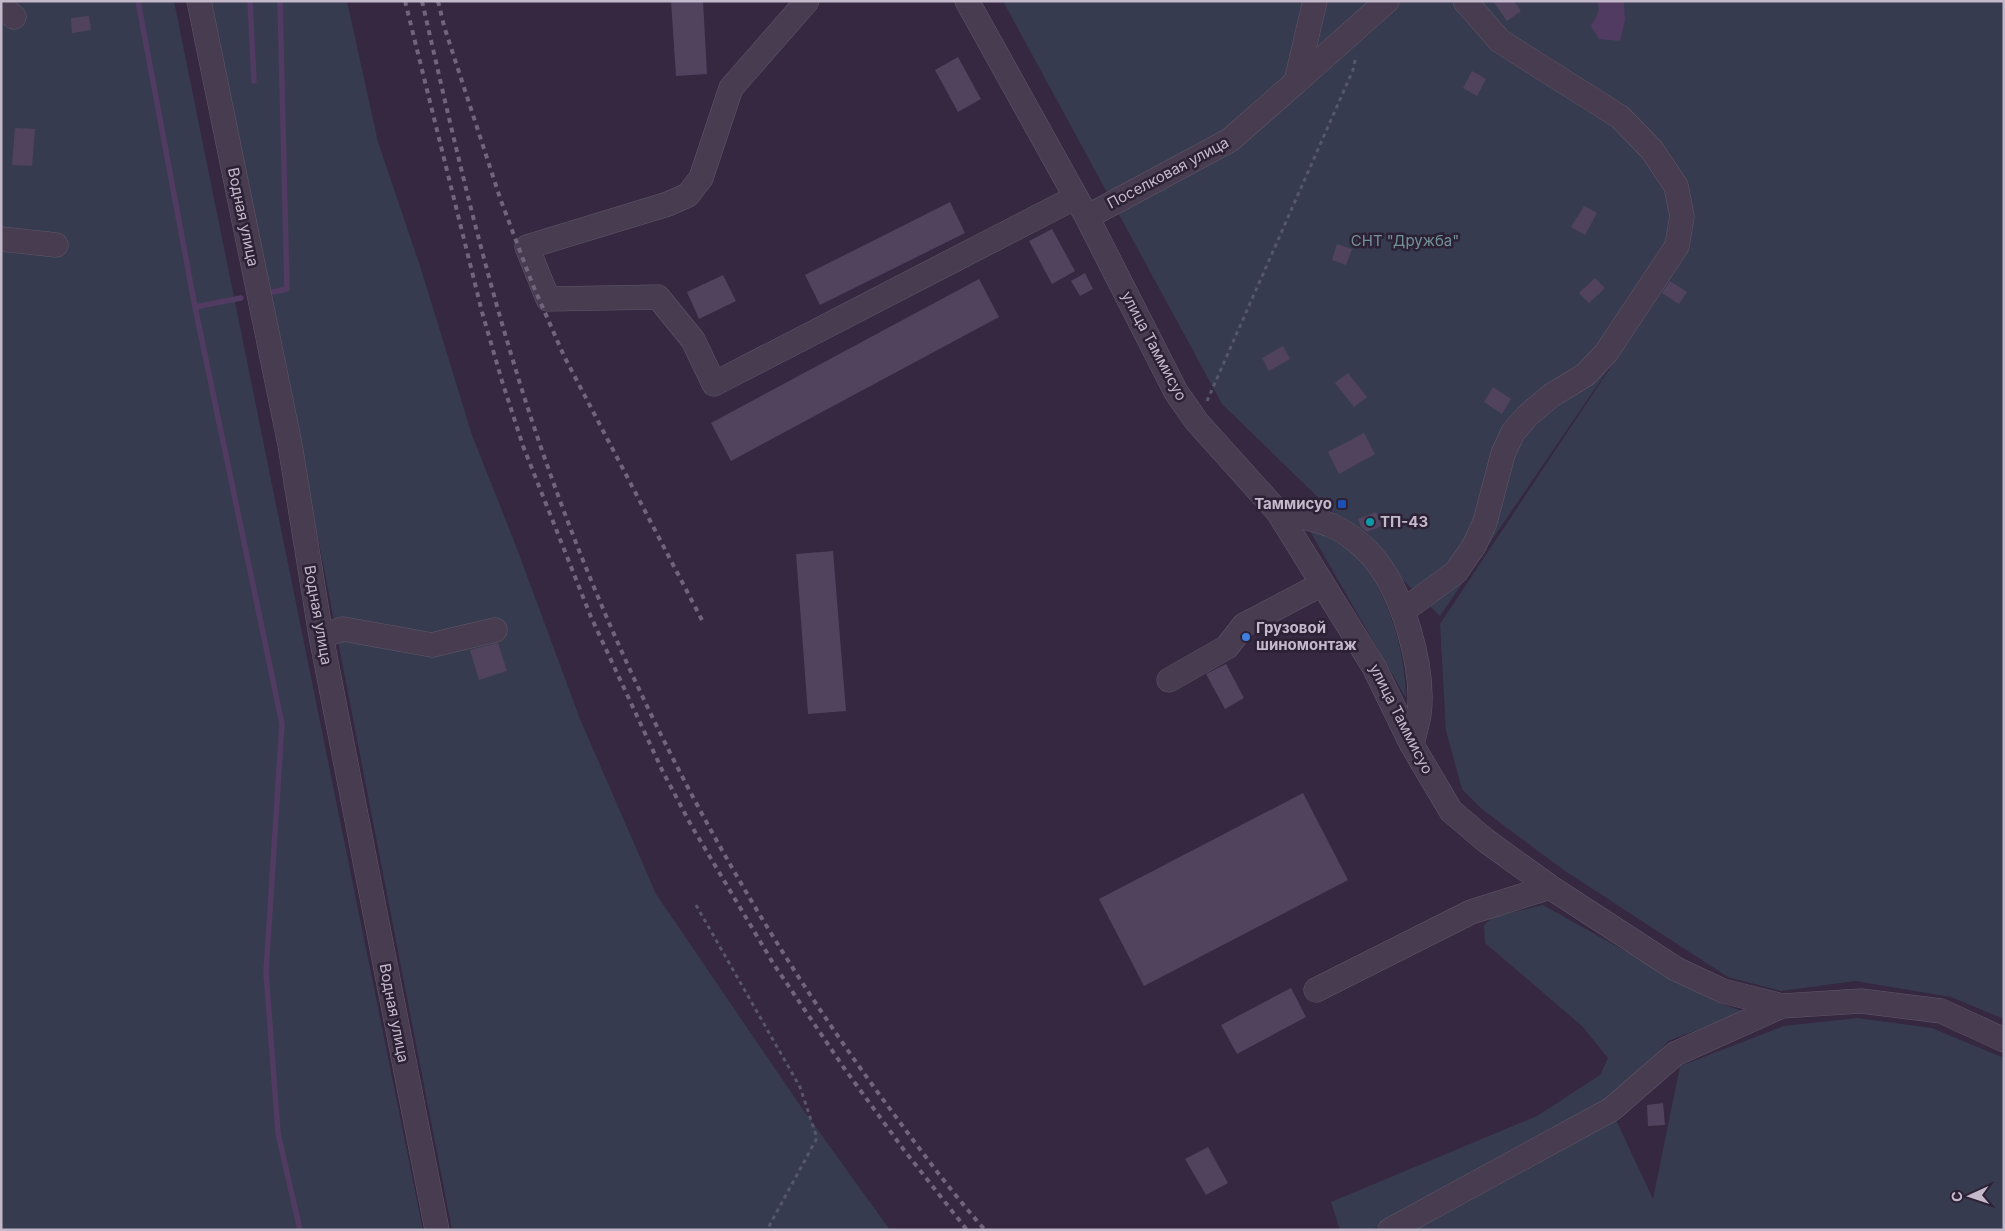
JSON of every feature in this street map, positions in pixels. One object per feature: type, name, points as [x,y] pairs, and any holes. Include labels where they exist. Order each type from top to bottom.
[{"type":"street","name":"Водная улица","points":[[199,1],[290,445],[321,636],[437,1230]]},
{"type":"street","name":"Поселковая улица","points":[[807,1],[731,88],[701,178],[688,195],[668,204],[527,247],[548,299],[658,297],[693,340],[714,384],[1082,207],[1230,140],[1387,1]]},
{"type":"street","name":"улица Таммисуо","points":[[967,1],[1082,207],[1176,392],[1198,422],[1278,512],[1374,667],[1412,745],[1452,811],[1485,840],[1550,887],[1676,969],[1723,990],[1782,1006],[1861,1001],[1941,1012],[2004,1040]]},
{"type":"street","points":[[1296,82],[1315,1]]},
{"type":"street","points":[[1403,611],[1456,572],[1474,546],[1485,522],[1503,454],[1512,432],[1528,415],[1552,395],[1585,375],[1606,353],[1677,246],[1682,216],[1676,186],[1652,150],[1620,117],[1500,42],[1465,1]]},
{"type":"street","points":[[1,239],[56,245]]},
{"type":"street","points":[[1278,512],[1331,525],[1348,535],[1373,557],[1403,611],[1411,638],[1419,686],[1419,716],[1412,745]]},
{"type":"street","points":[[1169,680],[1227,647],[1244,625],[1322,584]]},
{"type":"street","points":[[321,636],[343,629],[432,645],[495,630]]},
{"type":"street","points":[[1316,990],[1472,912],[1550,887]]},
{"type":"street","points":[[1390,1230],[1612,1109],[1675,1054],[1782,1006]]},
{"type":"path","points":[[1198,422],[1353,70],[1357,53]]},
{"type":"path","points":[[696,905],[800,1087],[817,1138],[767,1230]]},
{"type":"green space","points":[[1,1],[174,1],[423,1230],[1,1230]]},
{"type":"green space","points":[[210,1],[347,1],[378,142],[421,269],[472,435],[516,546],[580,719],[656,894],[797,1101],[890,1230],[452,1230],[303,460]]},
{"type":"green space","name":"СНТ \"Дружба\"","points":[[1003,1],[2004,1],[2004,1019],[1951,997],[1855,981],[1781,991],[1728,977],[1565,871],[1483,810],[1462,789],[1446,731],[1440,624],[1656,299],[1440,616],[1222,404]]},
{"type":"green space","points":[[1307,526],[1350,547],[1361,557],[1370,570],[1389,611],[1398,639],[1404,668],[1406,698]]},
{"type":"green space","points":[[1543,905],[1714,1001],[1745,1012],[1668,1041],[1621,1094],[1372,1230],[1340,1230],[1331,1202],[1537,1116],[1600,1075],[1608,1058],[1582,1026],[1485,943],[1484,925],[1493,917]]},
{"type":"green space","points":[[1857,1018],[1932,1028],[2004,1058],[2004,1230],[1414,1230],[1616,1120],[1653,1199],[1680,1066],[1784,1026]]},
{"type":"shaded area","points":[[1597,1],[1624,1],[1625,20],[1620,41],[1599,39],[1591,26],[1599,8]]},
{"type":"building","points":[[671,1],[703,1],[707,74],[676,76]]},
{"type":"building","points":[[1493,1],[1514,1],[1521,11],[1507,21]]},
{"type":"building","points":[[89,16],[91,30],[72,33],[71,18]]},
{"type":"building","points":[[958,57],[981,99],[958,112],[935,70]]},
{"type":"building","points":[[1472,71],[1486,79],[1477,96],[1463,88]]},
{"type":"building","points":[[15,128],[35,129],[32,166],[12,165]]},
{"type":"building","points":[[950,202],[965,233],[820,305],[805,275]]},
{"type":"building","points":[[1584,206],[1597,213],[1585,235],[1571,227]]},
{"type":"building","points":[[1052,229],[1075,271],[1052,284],[1029,241]]},
{"type":"building","points":[[1337,244],[1352,249],[1346,265],[1332,260]]},
{"type":"building","points":[[1085,273],[1093,289],[1080,296],[1071,281]]},
{"type":"building","points":[[723,275],[736,301],[699,319],[687,292]]},
{"type":"building","points":[[1595,278],[1605,288],[1589,303],[1579,293]]},
{"type":"building","points":[[979,279],[999,317],[731,461],[711,423]]},
{"type":"building","points":[[1670,281],[1687,292],[1679,304],[1662,293]]},
{"type":"building","points":[[1283,346],[1290,359],[1269,371],[1262,358]]},
{"type":"building","points":[[1348,373],[1367,397],[1354,407],[1335,383]]},
{"type":"building","points":[[1493,387],[1511,399],[1502,414],[1484,402]]},
{"type":"building","points":[[1364,433],[1375,454],[1339,474],[1328,452]]},
{"type":"building","name":"ТП-43","points":[[1376,512],[1382,526],[1367,532],[1361,527],[1358,519]]},
{"type":"building","points":[[833,551],[846,711],[808,714],[796,554]]},
{"type":"building","points":[[498,643],[507,671],[479,680],[470,650]]},
{"type":"building","points":[[1226,664],[1244,698],[1225,709],[1206,674]]},
{"type":"building","points":[[1303,793],[1348,880],[1144,986],[1099,899]]},
{"type":"building","points":[[1291,988],[1306,1017],[1237,1054],[1221,1025]]},
{"type":"building","points":[[1663,1103],[1665,1125],[1648,1126],[1647,1105]]},
{"type":"building","points":[[1208,1147],[1228,1183],[1206,1195],[1185,1159]]},
{"type":"waterway","points":[[138,1],[195,307],[282,724],[266,972],[278,1133],[300,1230]]},
{"type":"waterway","points":[[250,1],[254,81]]},
{"type":"waterway","points":[[268,293],[287,289],[280,1]]},
{"type":"waterway","points":[[195,307],[241,298]]},
{"type":"railway","points":[[405,1],[482,312],[502,381],[523,446],[591,617],[663,772],[691,825],[773,963],[844,1068],[904,1150],[967,1230]]},
{"type":"railway","points":[[422,1],[475,222],[511,354],[543,453],[579,550],[619,646],[664,740],[712,832],[764,922],[820,1009],[879,1094],[917,1146],[985,1230]]},
{"type":"railway","points":[[438,1],[444,26],[500,198],[532,283],[564,356],[703,622]]},
{"type":"place","name":"Таммисуо","points":[[1342,504]]},
{"type":"place","name":"ТП-43","points":[[1370,522]]},
{"type":"place","name":"Грузовой шиномонтаж","points":[[1246,637]]}]
